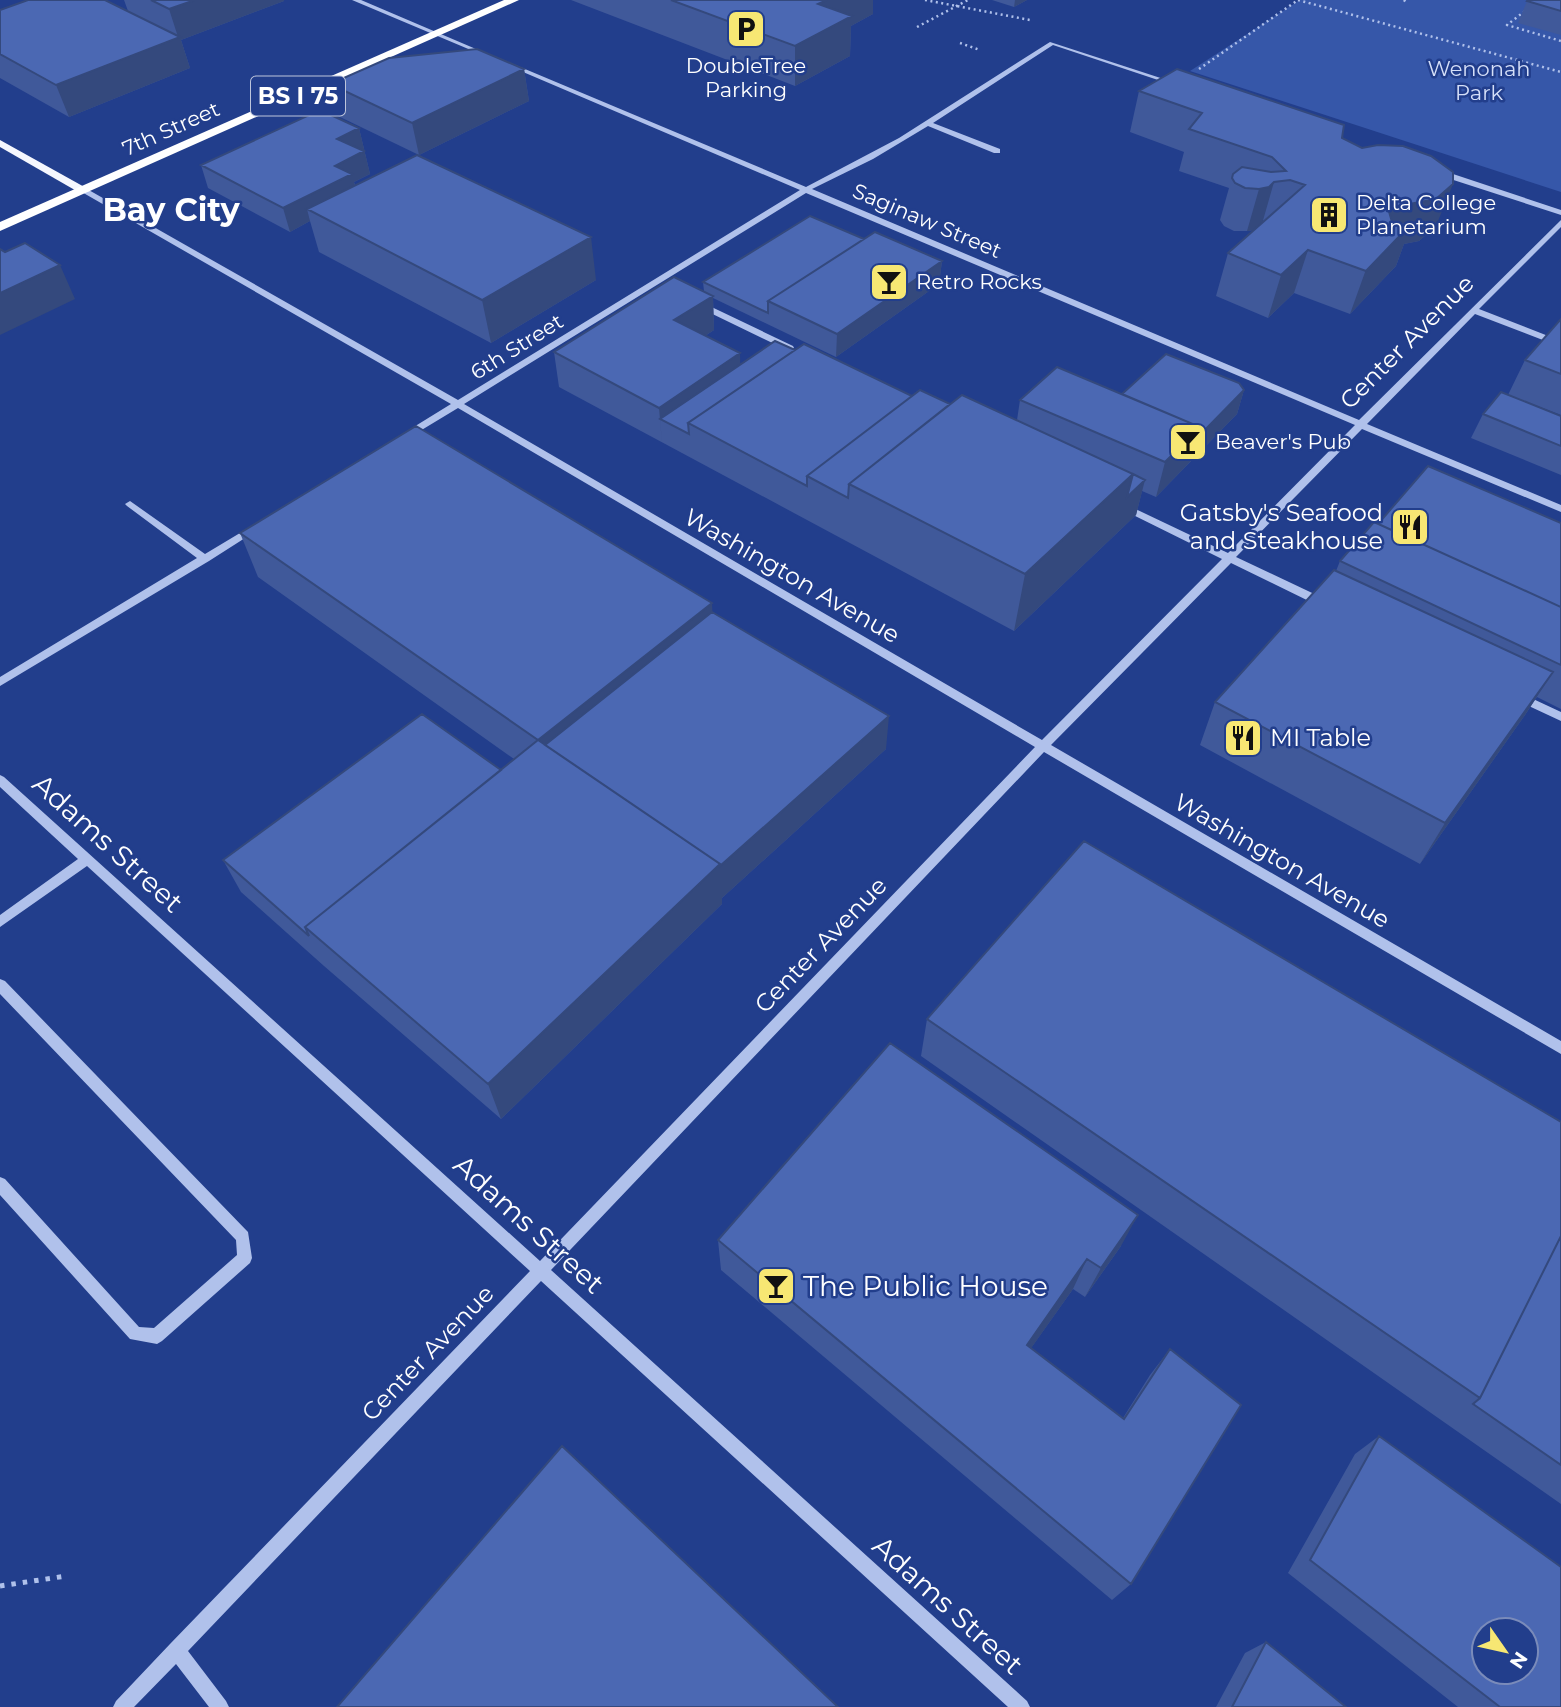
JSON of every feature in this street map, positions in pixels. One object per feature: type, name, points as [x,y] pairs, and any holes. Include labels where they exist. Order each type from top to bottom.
[{"type":"highway","name":"7th Street","points":[[0,227],[513,0]]},
{"type":"main road","name":"Washington Avenue","points":[[0,143],[84,191]]},
{"type":"street","name":"Saginaw Street","points":[[355,0],[1561,509]]},
{"type":"street","name":"6th Street","points":[[397,441],[807,189],[841,174],[926,123],[1052,43],[1176,84]]},
{"type":"street","points":[[1176,84],[1189,89]]},
{"type":"street","points":[[926,123],[997,151]]},
{"type":"street","points":[[1424,167],[1561,213]]},
{"type":"street","name":"Washington Avenue","points":[[84,191],[458,404],[1561,1048]]},
{"type":"street","name":"Center Avenue","points":[[122,1707],[1042,747],[1561,222]]},
{"type":"street","points":[[654,284],[665,288]]},
{"type":"street","points":[[686,299],[800,353]]},
{"type":"street","points":[[1473,310],[1561,344]]},
{"type":"street","points":[[1115,502],[1330,606]]},
{"type":"street","points":[[130,504],[205,559]]},
{"type":"street","points":[[0,682],[261,524]]},
{"type":"street","points":[[1513,694],[1561,717]]},
{"type":"street","name":"Adams Street","points":[[0,780],[1021,1707]]},
{"type":"street","points":[[0,922],[87,859]]},
{"type":"street","points":[[0,985],[243,1237],[245,1258],[157,1336],[135,1334],[0,1184]]},
{"type":"street","points":[[176,1650],[220,1707]]},
{"type":"path","points":[[925,0],[1034,21]]},
{"type":"path","points":[[917,27],[968,0]]},
{"type":"path","points":[[1176,84],[1298,0],[1561,72]]},
{"type":"path","points":[[1404,0],[1407,4]]},
{"type":"path","points":[[1526,10],[1507,25],[1561,41]]},
{"type":"path","points":[[960,43],[980,50]]},
{"type":"path","points":[[0,1586],[66,1576]]},
{"type":"green space","name":"Wenonah Park","points":[[1300,0],[1561,0],[1561,192],[1190,71]]},
{"type":"building","points":[[28,0],[105,0],[180,37],[56,85],[0,54],[0,10]]},
{"type":"building","points":[[151,0],[195,0],[169,9]]},
{"type":"building","points":[[671,0],[827,0],[818,4],[852,16],[795,46]]},
{"type":"building","points":[[1561,0],[1561,11],[1527,1]]},
{"type":"building","points":[[477,49],[524,69],[412,123],[330,84],[389,58]]},
{"type":"building","points":[[1177,69],[1344,125],[1342,138],[1362,148],[1378,145],[1403,146],[1431,156],[1453,172],[1453,184],[1436,199],[1388,208],[1392,222],[1412,223],[1366,271],[1308,250],[1281,275],[1228,253],[1305,185],[1290,180],[1274,182],[1269,187],[1259,189],[1245,188],[1235,183],[1233,174],[1242,167],[1271,172],[1286,171],[1272,157],[1189,129],[1202,113],[1139,91]]},
{"type":"building","points":[[320,110],[359,128],[337,139],[364,151],[335,166],[352,174],[283,208],[201,165]]},
{"type":"building","points":[[417,155],[591,237],[482,300],[307,209]]},
{"type":"building","points":[[810,216],[864,239],[768,301],[768,313],[703,282]]},
{"type":"building","points":[[875,232],[942,261],[837,334],[768,301]]},
{"type":"building","points":[[25,243],[60,265],[0,293],[0,249],[5,252]]},
{"type":"building","points":[[674,277],[713,296],[674,320],[740,353],[659,408],[554,352]]},
{"type":"building","points":[[1561,319],[1561,374],[1525,360]]},
{"type":"building","points":[[775,341],[795,350],[688,423],[689,434],[660,419]]},
{"type":"building","points":[[804,344],[912,396],[807,476],[807,486],[688,423]]},
{"type":"building","points":[[1166,354],[1239,383],[1244,390],[1197,438],[1200,427],[1122,394]]},
{"type":"building","points":[[1057,367],[1200,427],[1165,462],[1020,400]]},
{"type":"building","points":[[920,390],[950,404],[849,484],[848,498],[807,476]]},
{"type":"building","points":[[1501,392],[1561,416],[1561,446],[1483,414]]},
{"type":"building","points":[[962,395],[1133,474],[1025,574],[849,484]]},
{"type":"building","points":[[416,426],[712,603],[538,740],[240,533]]},
{"type":"building","points":[[1428,466],[1561,523],[1561,607],[1378,524]]},
{"type":"building","points":[[1133,474],[1145,480],[1127,497]]},
{"type":"building","points":[[1374,522],[1561,607],[1561,665],[1340,561]]},
{"type":"building","points":[[1334,570],[1553,672],[1445,823],[1215,702]]},
{"type":"building","points":[[712,612],[889,716],[720,866],[545,745]]},
{"type":"building","points":[[422,714],[501,770],[305,927],[309,936],[223,860]]},
{"type":"building","points":[[538,740],[720,864],[488,1084],[305,927]]},
{"type":"building","points":[[1084,841],[1561,1122],[1561,1236],[1480,1398],[927,1019]]},
{"type":"building","points":[[890,1043],[1138,1215],[1101,1268],[1087,1259],[1027,1345],[1124,1419],[1170,1349],[1241,1405],[1131,1584],[718,1240]]},
{"type":"building","points":[[1561,1236],[1561,1465],[1473,1404],[1480,1398]]},
{"type":"building","points":[[1379,1436],[1561,1567],[1561,1707],[1500,1707],[1473,1686],[1540,1686],[1540,1616],[1470,1616],[1470,1684],[1310,1560]]},
{"type":"building","points":[[562,1446],[838,1707],[337,1707]]},
{"type":"building","points":[[1266,1642],[1346,1707],[1232,1707]]},
{"type":"place","name":"DoubleTree Parking","points":[[746,29]]},
{"type":"place","name":"Delta College Planetarium","points":[[1329,215]]},
{"type":"place","name":"Retro Rocks","points":[[889,282]]},
{"type":"place","name":"Beaver's Pub","points":[[1188,442]]},
{"type":"place","name":"Gatsby's Seafood and Steakhouse","points":[[1410,527]]},
{"type":"place","name":"MI Table","points":[[1243,738]]},
{"type":"place","name":"The Public House","points":[[776,1286]]},
{"type":"district","name":"Bay City","points":[[171,210]]}]
